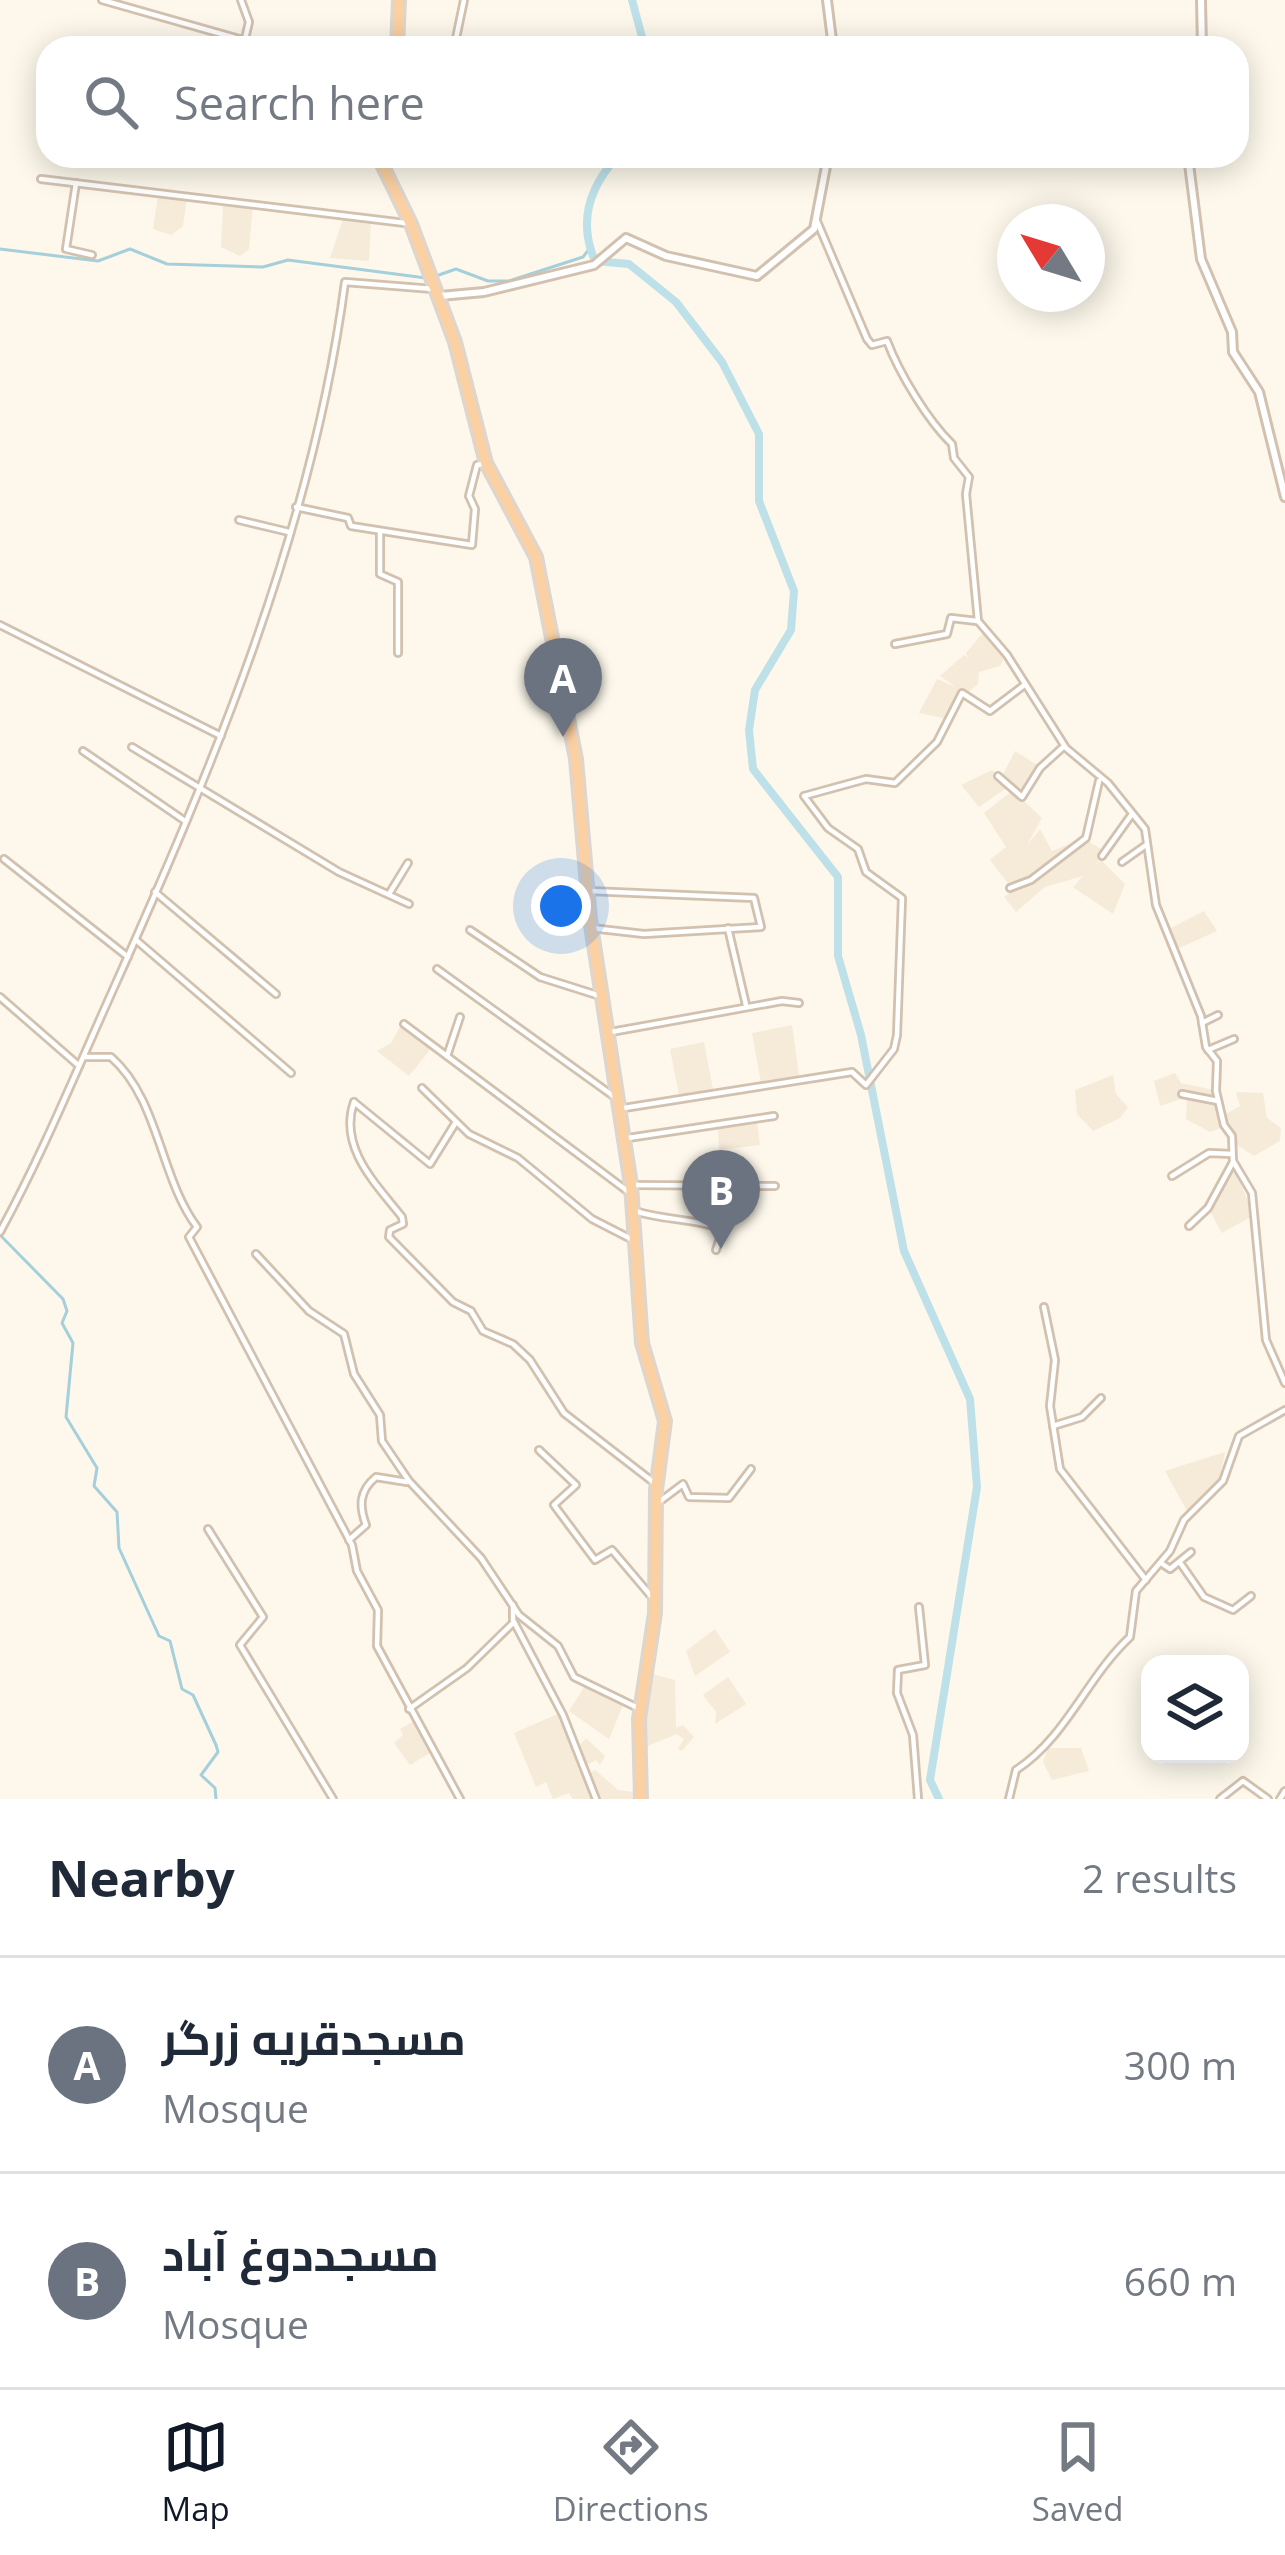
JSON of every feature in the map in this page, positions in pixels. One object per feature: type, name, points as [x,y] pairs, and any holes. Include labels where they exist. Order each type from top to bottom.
[{"type":"highway","points":[[398,36],[399,0]]},
{"type":"highway","points":[[383,168],[411,224],[455,342],[486,463],[536,557],[576,759],[591,928],[631,1190],[642,1343],[665,1421],[656,1503],[655,1600],[640,1708],[641,1799]]},
{"type":"street","points":[[102,0],[173,16],[226,36]]},
{"type":"street","points":[[241,0],[249,22],[246,36]]},
{"type":"street","points":[[456,36],[464,0]]},
{"type":"street","points":[[827,0],[831,36]]},
{"type":"street","points":[[1202,0],[1202,36]]},
{"type":"street","points":[[0,1232],[128,957],[221,736],[289,532],[334,370],[344,283],[435,293],[484,292],[596,261],[626,238],[666,256],[758,276],[814,229],[826,168]]},
{"type":"street","points":[[1190,168],[1201,259],[1232,332],[1233,352],[1259,392],[1285,497]]},
{"type":"street","points":[[41,179],[411,224]]},
{"type":"street","points":[[76,183],[66,249],[92,255]]},
{"type":"street","points":[[816,219],[866,339],[872,344],[887,341],[901,374],[926,405],[935,428],[952,444],[954,458],[969,477],[966,494],[978,620],[1007,655],[1064,746],[1100,781],[1108,783],[1145,829],[1156,905],[1208,1050],[1217,1061],[1218,1101],[1234,1158],[1252,1192],[1266,1340],[1285,1383]]},
{"type":"street","points":[[296,506],[380,532],[474,545],[475,509],[469,492],[477,465],[486,463]]},
{"type":"street","points":[[239,520],[289,532]]},
{"type":"street","points":[[380,532],[380,574],[398,582],[398,653]]},
{"type":"street","points":[[895,644],[946,634],[951,618],[978,620]]},
{"type":"street","points":[[0,625],[221,736]]},
{"type":"street","points":[[436,969],[617,1104],[852,1072],[866,1085],[898,1035],[894,1005],[902,898],[866,872],[858,849],[828,828],[804,796],[866,779],[895,783],[938,742],[962,693],[990,711],[1023,686]]},
{"type":"street","points":[[998,776],[1022,797],[1040,768],[1064,746]]},
{"type":"street","points":[[132,747],[339,872],[409,904]]},
{"type":"street","points":[[83,751],[185,821]]},
{"type":"street","points":[[1010,888],[1031,880],[1086,838],[1100,781]]},
{"type":"street","points":[[1102,856],[1132,814]]},
{"type":"street","points":[[1122,862],[1146,844]]},
{"type":"street","points":[[4,859],[128,957]]},
{"type":"street","points":[[389,894],[408,863]]},
{"type":"street","points":[[589,891],[754,898],[761,927],[644,934],[591,928]]},
{"type":"street","points":[[155,892],[276,994]]},
{"type":"street","points":[[728,928],[746,1009]]},
{"type":"street","points":[[470,930],[540,977],[600,996]]},
{"type":"street","points":[[135,940],[291,1073]]},
{"type":"street","points":[[0,997],[79,1065]]},
{"type":"street","points":[[605,1033],[799,1003]]},
{"type":"street","points":[[1202,1023],[1218,1015]]},
{"type":"street","points":[[447,1056],[460,1017]]},
{"type":"street","points":[[404,1024],[631,1190],[775,1186]]},
{"type":"street","points":[[1208,1050],[1234,1039]]},
{"type":"street","points":[[82,1057],[111,1057],[122,1066],[172,1176],[175,1197],[196,1227],[189,1237],[349,1540],[378,1610],[377,1646],[460,1799]]},
{"type":"street","points":[[422,1088],[482,1143],[518,1158],[615,1234],[635,1241]]},
{"type":"street","points":[[1182,1094],[1218,1101]]},
{"type":"street","points":[[456,1122],[430,1164],[354,1102],[352,1137],[363,1170],[402,1217],[398,1230],[386,1234],[453,1302],[471,1311],[483,1331],[513,1344],[530,1360],[564,1413],[657,1486]]},
{"type":"street","points":[[623,1139],[774,1115]]},
{"type":"street","points":[[1172,1176],[1209,1153],[1234,1158]]},
{"type":"street","points":[[1189,1226],[1208,1208],[1234,1158]]},
{"type":"street","points":[[633,1210],[664,1221],[697,1219],[723,1229],[716,1250]]},
{"type":"street","points":[[256,1254],[309,1311],[344,1334],[354,1374],[380,1415],[382,1441],[410,1482],[481,1558],[513,1605],[557,1646],[574,1677],[640,1708]]},
{"type":"street","points":[[1044,1307],[1055,1360],[1051,1365],[1053,1426],[1060,1468],[1145,1580]]},
{"type":"street","points":[[1053,1426],[1082,1417],[1101,1399]]},
{"type":"street","points":[[1009,1799],[1016,1770],[1045,1750],[1106,1658],[1130,1637],[1132,1603],[1184,1520],[1222,1481],[1239,1436],[1285,1410]]},
{"type":"street","points":[[539,1450],[576,1485],[554,1504],[578,1542],[595,1560],[612,1550],[655,1600]]},
{"type":"street","points":[[656,1503],[682,1484],[689,1497],[729,1498],[751,1469]]},
{"type":"street","points":[[349,1540],[366,1525],[360,1509],[365,1486],[376,1478],[410,1482]]},
{"type":"street","points":[[208,1529],[263,1618],[240,1645],[333,1799]]},
{"type":"street","points":[[1161,1563],[1170,1569],[1191,1552]]},
{"type":"street","points":[[1180,1564],[1204,1597],[1233,1610],[1251,1596]]},
{"type":"street","points":[[513,1605],[513,1620],[562,1715],[596,1799]]},
{"type":"street","points":[[918,1799],[913,1736],[897,1694],[898,1670],[925,1665],[919,1607]]},
{"type":"street","points":[[409,1709],[466,1668],[513,1620]]},
{"type":"street","points":[[1220,1799],[1243,1781],[1268,1799]]},
{"type":"street","points":[[1280,1799],[1285,1791]]},
{"type":"shaded area","points":[[158,195],[187,198],[183,226],[171,235],[153,229]]},
{"type":"shaded area","points":[[223,203],[253,204],[249,249],[240,256],[221,247]]},
{"type":"shaded area","points":[[344,216],[371,219],[369,261],[330,258]]},
{"type":"shaded area","points":[[982,634],[1006,654],[1000,666],[979,672],[978,684],[967,693],[961,691],[947,719],[919,713],[937,679],[956,687],[940,676],[964,655],[968,658],[966,653]]},
{"type":"shaded area","points":[[1015,751],[1039,766],[1023,795],[1008,787],[979,807],[961,785],[992,770],[1001,778]]},
{"type":"shaded area","points":[[1013,790],[1042,818],[1027,845],[1040,829],[1052,851],[1089,836],[1070,849],[1087,840],[1105,852],[1096,864],[1101,860],[1125,884],[1113,914],[1073,887],[1083,876],[1045,887],[1016,912],[1004,897],[1026,880],[1010,886],[990,860],[1006,847],[984,813]]},
{"type":"shaded area","points":[[1204,911],[1217,931],[1177,949],[1169,929]]},
{"type":"shaded area","points":[[402,1023],[433,1046],[409,1076],[377,1051],[391,1043]]},
{"type":"shaded area","points":[[792,1025],[800,1081],[761,1083],[752,1033]]},
{"type":"shaded area","points":[[704,1042],[713,1089],[679,1095],[670,1049]]},
{"type":"shaded area","points":[[1175,1073],[1181,1083],[1214,1090],[1224,1121],[1224,1115],[1240,1106],[1236,1092],[1263,1093],[1267,1118],[1281,1128],[1280,1141],[1254,1156],[1234,1143],[1225,1126],[1210,1132],[1186,1119],[1187,1097],[1160,1106],[1154,1081]]},
{"type":"shaded area","points":[[1113,1075],[1116,1094],[1128,1107],[1120,1118],[1093,1131],[1077,1114],[1075,1090]]},
{"type":"shaded area","points":[[757,1122],[760,1145],[719,1150],[718,1129]]},
{"type":"shaded area","points":[[1233,1166],[1254,1215],[1222,1233],[1209,1209]]},
{"type":"shaded area","points":[[1225,1452],[1219,1481],[1187,1511],[1165,1471]]},
{"type":"shaded area","points":[[715,1629],[730,1652],[695,1676],[686,1651]]},
{"type":"shaded area","points":[[648,1673],[675,1680],[676,1728],[683,1725],[694,1737],[682,1751],[678,1749],[684,1739],[677,1734],[643,1748]]},
{"type":"shaded area","points":[[728,1677],[746,1704],[715,1724],[716,1712],[703,1695]]},
{"type":"shaded area","points":[[586,1684],[623,1705],[609,1739],[569,1711]]},
{"type":"shaded area","points":[[560,1713],[573,1753],[586,1738],[605,1756],[600,1765],[596,1760],[585,1766],[586,1775],[595,1770],[618,1790],[641,1793],[640,1799],[599,1799],[594,1789],[595,1799],[573,1799],[569,1793],[553,1799],[546,1782],[536,1787],[514,1733]]},
{"type":"shaded area","points":[[414,1721],[433,1751],[410,1765],[394,1743],[403,1735],[400,1729]]},
{"type":"shaded area","points":[[1048,1748],[1081,1748],[1089,1771],[1052,1780],[1043,1762]]},
{"type":"waterway","points":[[632,0],[642,36]]},
{"type":"waterway","points":[[609,168],[593,193],[587,219],[595,261],[629,264],[676,302],[722,362],[759,434],[759,501],[794,591],[791,630],[755,690],[749,730],[753,769],[838,877],[838,956],[861,1035],[904,1251],[970,1399],[977,1487],[930,1780],[939,1799]]},
{"type":"waterway","points":[[436,276],[456,269],[488,281],[509,281],[583,257],[590,248]]},
{"type":"waterway","points":[[0,249],[98,261],[130,249],[167,264],[263,267],[288,260],[426,278]]},
{"type":"waterway","points":[[1,1236],[63,1299],[67,1311],[62,1323],[73,1343],[66,1417],[97,1468],[94,1486],[117,1512],[119,1548],[159,1636],[170,1641],[182,1689],[193,1695],[216,1745],[218,1752],[201,1775],[215,1788],[216,1799]]},
{"type":"place","name":"مسجدقریه زرگر","points":[[563,737]]},
{"type":"place","name":"مسجددوغ آباد","points":[[721,1249]]}]
